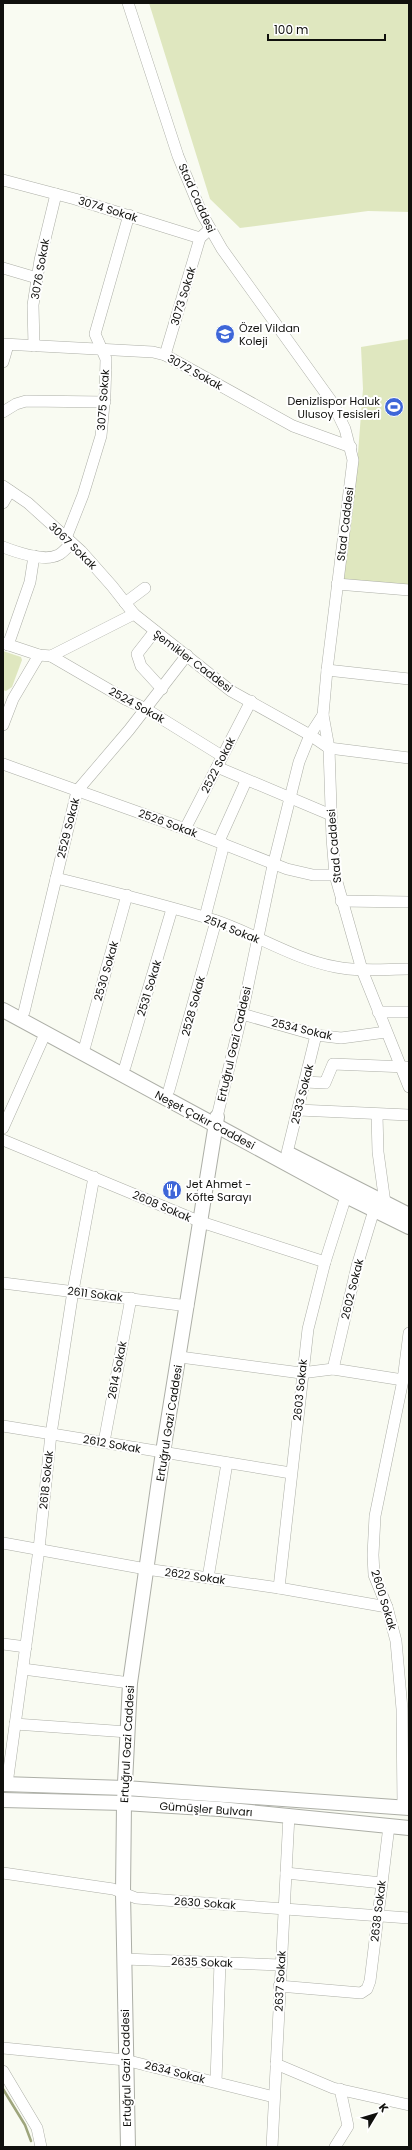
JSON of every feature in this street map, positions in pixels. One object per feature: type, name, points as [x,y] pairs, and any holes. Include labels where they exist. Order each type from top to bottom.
[{"type":"main road","name":"Neşet Çakır Caddesi","points":[[3,1001],[169,1090],[217,1121],[346,1196],[409,1215]]},
{"type":"main road","name":"Neşet Çakır Caddesi","points":[[3,1010],[45,1034],[217,1121],[287,1153],[380,1207],[409,1227]]},
{"type":"main road","name":"Ertuğrul Gazi Caddesi","points":[[128,2147],[125,2060],[123,1893],[124,1803],[130,1683],[163,1452],[180,1357],[217,1121]]},
{"type":"main road","name":"Gümüşler Bulvarı","points":[[5,1784],[125,1788],[406,1807]]},
{"type":"main road","name":"Gümüşler Bulvarı","points":[[3,1800],[124,1803],[289,1815],[409,1828]]},
{"type":"street","name":"Stad Caddesi","points":[[128,3],[178,156],[202,214],[210,229],[332,402],[346,429],[351,447],[353,460],[337,584],[323,715],[329,748],[335,875],[341,901],[362,970],[386,1032],[405,1067],[409,1087]]},
{"type":"street","name":"3074 Sokak","points":[[3,180],[129,215],[200,238]]},
{"type":"street","name":"3076 Sokak","points":[[34,346],[33,305],[37,278],[56,194]]},
{"type":"street","name":"3075 Sokak","points":[[69,540],[94,464],[101,436],[105,402],[106,360],[95,334],[129,215]]},
{"type":"street","points":[[200,238],[210,229]]},
{"type":"street","name":"3073 Sokak","points":[[165,355],[200,238]]},
{"type":"street","points":[[3,268],[37,278]]},
{"type":"street","points":[[3,362],[5,345]]},
{"type":"street","name":"3072 Sokak","points":[[5,345],[101,348],[153,352],[165,355],[293,426],[351,447]]},
{"type":"street","points":[[3,412],[16,404],[26,401],[105,402]]},
{"type":"street","points":[[3,503],[7,489]]},
{"type":"street","name":"3067 Sokak","points":[[7,489],[28,503],[69,540],[134,614]]},
{"type":"street","points":[[3,547],[34,556],[58,556],[69,540]]},
{"type":"street","points":[[34,556],[30,582],[6,644],[39,655],[51,656],[134,614]]},
{"type":"street","points":[[337,584],[409,590]]},
{"type":"street","points":[[125,603],[145,588]]},
{"type":"street","name":"Şemikler Caddesi","points":[[134,614],[231,691],[310,735],[329,748],[409,758]]},
{"type":"street","points":[[155,632],[137,654],[141,666],[162,689]]},
{"type":"street","points":[[3,725],[8,697],[39,655]]},
{"type":"street","name":"2529 Sokak","points":[[24,1012],[77,791],[146,709],[187,655]]},
{"type":"street","name":"2524 Sokak","points":[[51,656],[125,699],[146,709],[222,756]]},
{"type":"street","points":[[327,670],[409,679]]},
{"type":"street","name":"2522 Sokak","points":[[185,829],[251,701]]},
{"type":"street","name":"Ertuğrul Gazi Caddesi","points":[[217,1121],[242,1014],[273,863],[299,762],[310,735],[323,715]]},
{"type":"street","name":"2526 Sokak","points":[[3,764],[185,829],[287,869],[313,875],[335,875]]},
{"type":"street","points":[[217,767],[246,781],[331,815]]},
{"type":"street","points":[[205,918],[221,843],[246,781]]},
{"type":"street","name":"2514 Sokak","points":[[56,878],[127,895],[216,921],[257,937],[274,947],[336,967],[362,970],[409,969]]},
{"type":"street","name":"2530 Sokak","points":[[85,1046],[127,895]]},
{"type":"street","points":[[341,901],[409,902]]},
{"type":"street","name":"2531 Sokak","points":[[125,1067],[172,909]]},
{"type":"street","name":"2528 Sokak","points":[[169,1090],[216,921]]},
{"type":"street","points":[[378,1012],[409,1012]]},
{"type":"street","name":"2534 Sokak","points":[[242,1014],[316,1035],[341,1038],[386,1032]]},
{"type":"street","points":[[3,1128],[45,1034]]},
{"type":"street","name":"2533 Sokak","points":[[287,1153],[306,1082],[316,1035]]},
{"type":"street","points":[[306,1082],[325,1083],[333,1064],[405,1067]]},
{"type":"street","points":[[298,1110],[409,1114]]},
{"type":"street","points":[[376,1114],[380,1207]]},
{"type":"street","name":"2608 Sokak","points":[[3,1140],[201,1222],[325,1262]]},
{"type":"street","name":"2618 Sokak","points":[[5,1784],[26,1647],[39,1548],[51,1434],[73,1290],[94,1177]]},
{"type":"street","name":"2603 Sokak","points":[[279,1588],[301,1373],[308,1329],[325,1262],[346,1196]]},
{"type":"street","name":"2602 Sokak","points":[[333,1369],[355,1273],[380,1207]]},
{"type":"street","name":"2611 Sokak","points":[[3,1283],[73,1290],[188,1306]]},
{"type":"street","name":"2614 Sokak","points":[[104,1442],[130,1298]]},
{"type":"street","name":"2600 Sokak","points":[[406,1807],[400,1675],[396,1641],[387,1607],[374,1575],[373,1555],[375,1516],[406,1378],[409,1332]]},
{"type":"street","points":[[180,1357],[301,1373],[333,1369],[406,1378]]},
{"type":"street","name":"2612 Sokak","points":[[3,1426],[291,1473]]},
{"type":"street","points":[[208,1578],[227,1462]]},
{"type":"street","name":"2622 Sokak","points":[[3,1543],[39,1548],[146,1569],[279,1588],[387,1607]]},
{"type":"street","points":[[3,1644],[26,1647]]},
{"type":"street","points":[[23,1669],[130,1683]]},
{"type":"street","points":[[15,1724],[128,1732]]},
{"type":"street","name":"2637 Sokak","points":[[272,2147],[279,1986],[289,1815]]},
{"type":"street","name":"2638 Sokak","points":[[279,1986],[361,1993],[367,1989],[370,1981],[389,1826]]},
{"type":"street","points":[[286,1873],[382,1883]]},
{"type":"street","name":"2630 Sokak","points":[[3,1874],[113,1889],[136,1898],[409,1918]]},
{"type":"street","name":"2635 Sokak","points":[[124,1959],[281,1965]]},
{"type":"street","points":[[216,2082],[220,1962]]},
{"type":"street","name":"2634 Sokak","points":[[3,2048],[125,2060],[274,2097]]},
{"type":"street","points":[[276,2064],[340,2089],[409,2105]]},
{"type":"street","points":[[3,2071],[37,2128],[41,2147]]},
{"type":"street","points":[[335,2147],[348,2126],[340,2089]]},
{"type":"green space","points":[[149,3],[409,3],[409,212],[368,211],[240,228],[210,199]]},
{"type":"green space","points":[[409,339],[409,590],[337,584],[358,453],[363,389],[361,347]]},
{"type":"green space","points":[[3,651],[21,657],[22,660],[12,687],[6,691],[3,690]]},
{"type":"waterway","points":[[3,2089],[25,2125],[31,2141]]},
{"type":"place","name":"Özel Vildan Koleji","points":[[225,334]]},
{"type":"place","name":"Denizlispor Haluk Ulusoy Tesisleri","points":[[394,407]]},
{"type":"place","name":"Jet Ahmet - Köfte Sarayı","points":[[172,1190]]}]
